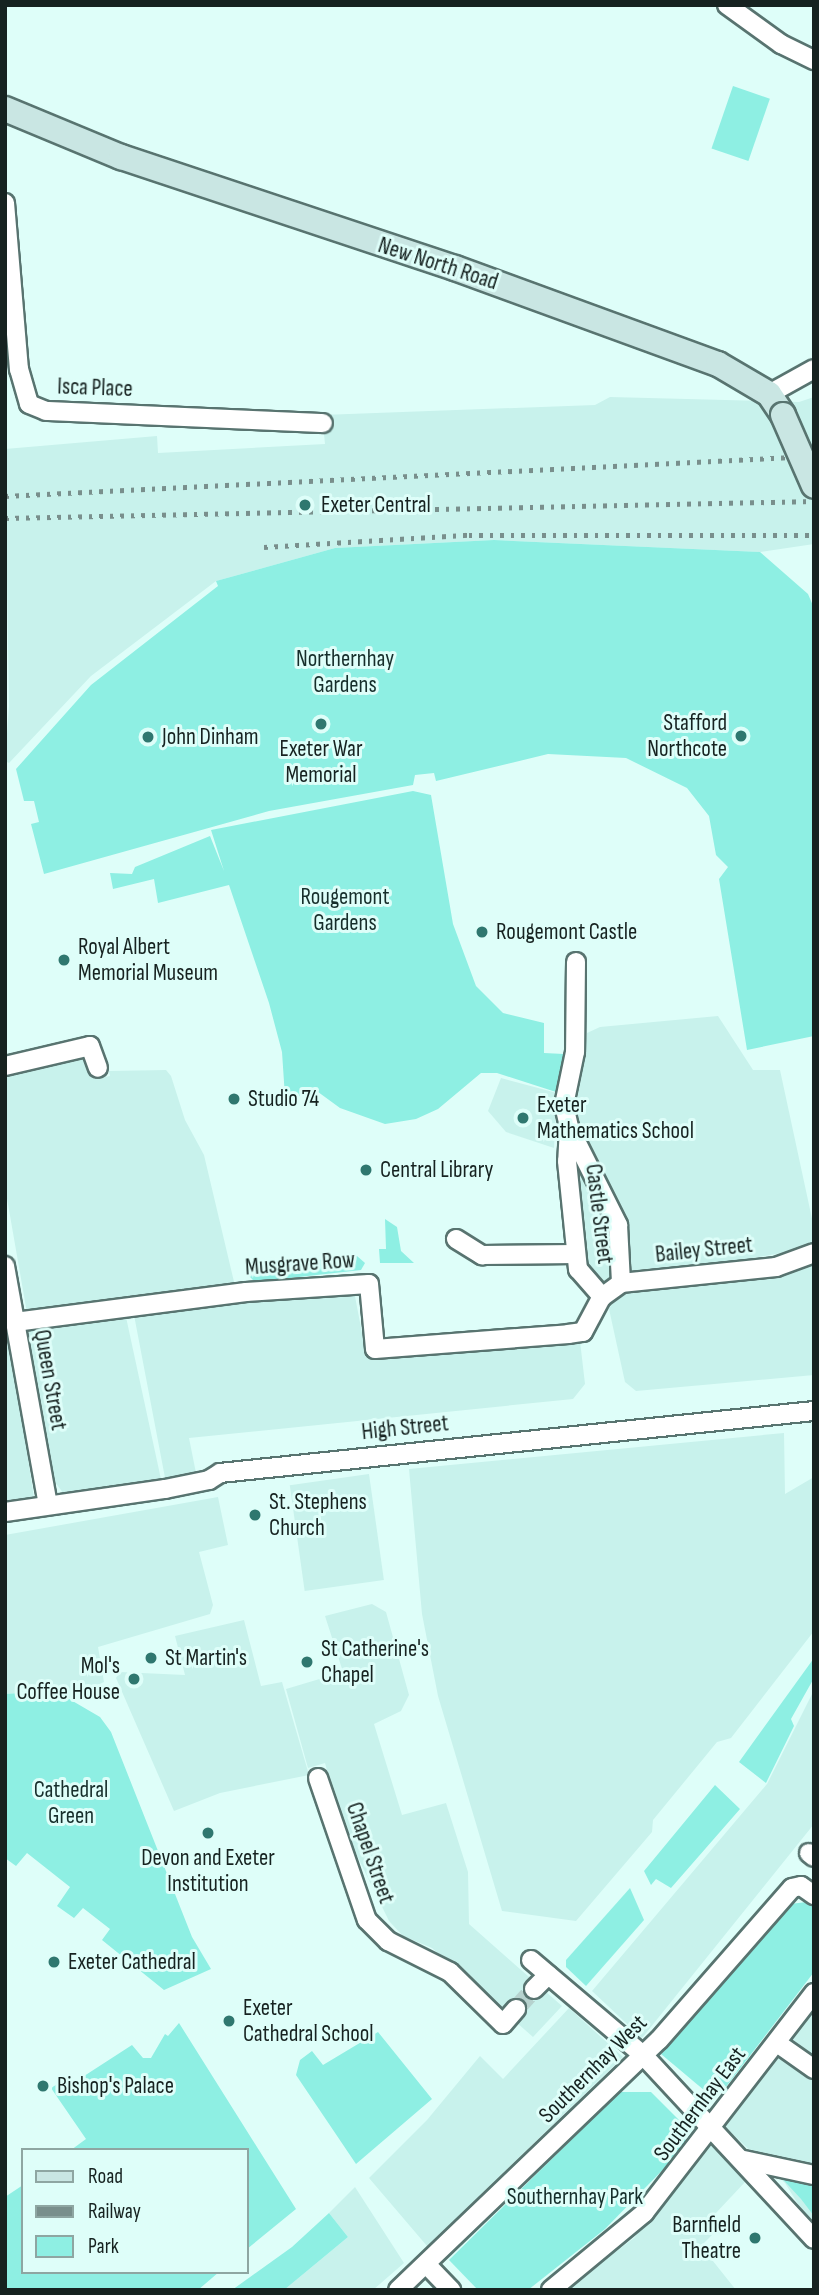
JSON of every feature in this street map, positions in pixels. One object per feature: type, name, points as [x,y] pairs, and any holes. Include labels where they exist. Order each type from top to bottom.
[{"type":"main road","name":"New North Road","points":[[5,109],[121,157],[455,268],[718,364],[769,394],[783,415],[814,486]]},
{"type":"street","points":[[727,5],[781,44],[814,60]]},
{"type":"street","name":"Isca Place","points":[[5,203],[19,369],[29,404],[46,411],[323,424]]},
{"type":"street","points":[[769,394],[814,369]]},
{"type":"street","name":"Castle Street","points":[[576,962],[575,1052],[564,1105],[569,1127],[567,1161],[576,1254],[583,1279],[602,1297]]},
{"type":"street","points":[[5,1066],[90,1046],[98,1068]]},
{"type":"street","points":[[569,1127],[618,1225],[621,1283],[602,1297]]},
{"type":"street","points":[[456,1239],[482,1255],[576,1254]]},
{"type":"street","name":"Bailey Street","points":[[621,1283],[776,1267],[814,1253]]},
{"type":"street","name":"Queen Street","points":[[5,1266],[48,1504]]},
{"type":"street","name":"Musgrave Row","points":[[15,1322],[131,1305],[369,1284],[375,1349],[583,1332],[602,1297]]},
{"type":"street","name":"High Street","points":[[5,1512],[165,1489],[220,1473],[814,1411]]},
{"type":"street","name":"Chapel Street","points":[[318,1778],[367,1920],[388,1941],[450,1972],[503,2024],[516,2009]]},
{"type":"street","name":"Southernhay West","points":[[398,2290],[643,2055],[792,1888],[801,1886],[814,1895]]},
{"type":"street","points":[[531,1960],[615,2035],[643,2055],[744,2160],[814,2239]]},
{"type":"street","points":[[534,1989],[548,1975]]},
{"type":"street","name":"Southernhay East","points":[[551,2290],[644,2213],[814,1993]]},
{"type":"street","points":[[777,2043],[814,2069]]},
{"type":"street","points":[[744,2160],[814,2175]]},
{"type":"street","points":[[427,2265],[451,2290]]},
{"type":"shaded area","points":[[610,397],[799,402],[814,397],[814,544],[760,552],[494,540],[335,548],[216,581],[91,676],[9,763],[5,761],[9,706],[5,449],[157,436],[158,453],[325,444],[322,415],[595,405]]},
{"type":"shaded area","points":[[718,1016],[753,1070],[780,1070],[814,1228],[814,1247],[610,1284],[593,1279],[584,1264],[572,1131],[587,1033],[600,1027]]},
{"type":"shaded area","points":[[93,1050],[100,1078],[110,1076],[109,1071],[166,1070],[171,1076],[185,1120],[204,1155],[235,1286],[27,1313],[5,1187],[5,1072]]},
{"type":"shaded area","name":"Exeter Mathematics School","points":[[501,1078],[557,1093],[554,1148],[506,1132],[488,1111]]},
{"type":"shaded area","points":[[814,1263],[814,1375],[636,1391],[625,1382],[609,1309],[618,1292]]},
{"type":"shaded area","points":[[354,1291],[366,1354],[580,1341],[585,1384],[573,1399],[189,1438],[197,1478],[166,1483],[134,1315]]},
{"type":"shaded area","points":[[126,1317],[162,1484],[80,1496],[64,1494],[51,1477],[44,1453],[28,1331]]},
{"type":"shaded area","points":[[5,1331],[9,1331],[35,1505],[5,1509]]},
{"type":"shaded area","points":[[784,1433],[785,1494],[814,1477],[814,1631],[731,1738],[717,1742],[653,1820],[652,1832],[576,1921],[502,1911],[438,1696],[422,1614],[409,1469]]},
{"type":"shaded area","points":[[369,1474],[384,1580],[305,1591],[290,1485]]},
{"type":"shaded area","points":[[218,1497],[228,1545],[199,1552],[213,1605],[210,1614],[98,1647],[104,1682],[67,1699],[34,1692],[5,1694],[5,1535]]},
{"type":"shaded area","points":[[372,1604],[386,1612],[409,1695],[401,1711],[374,1724],[402,1815],[446,1803],[468,1872],[469,1924],[562,2006],[533,2037],[432,1948],[403,1936],[389,1921],[343,1827],[325,1763],[308,1768],[286,1689],[343,1672],[325,1616]]},
{"type":"shaded area","points":[[244,1620],[261,1686],[282,1682],[309,1775],[220,1793],[174,1811],[116,1678],[120,1672],[185,1675],[175,1636]]},
{"type":"shaded area","points":[[814,1690],[814,1824],[642,2038],[592,1991],[767,1784]]},
{"type":"shaded area","points":[[569,2008],[623,2057],[427,2246],[369,2178],[427,2120],[480,2056],[503,2079]]},
{"type":"shaded area","points":[[814,2012],[814,2230],[785,2183],[725,2127]]},
{"type":"shaded area","points":[[711,2143],[746,2181],[715,2214],[723,2224],[701,2246],[736,2290],[565,2290],[634,2238]]},
{"type":"shaded area","points":[[355,2187],[404,2263],[373,2290],[284,2290],[348,2237],[329,2213]]},
{"type":"green space","points":[[733,86],[770,99],[748,161],[712,148]]},
{"type":"green space","name":"Northernhay Gardens","points":[[494,540],[760,552],[808,594],[814,608],[814,1036],[747,1050],[719,879],[728,867],[716,855],[709,816],[687,788],[626,758],[548,754],[436,781],[434,773],[415,775],[413,785],[269,811],[44,874],[31,824],[39,822],[34,801],[24,801],[16,769],[91,685],[218,586],[216,581],[335,548]]},
{"type":"green space","name":"Rougemont Gardens","points":[[413,791],[431,795],[453,924],[476,986],[503,1013],[544,1023],[544,1053],[564,1054],[556,1092],[497,1073],[481,1073],[438,1109],[416,1119],[385,1124],[340,1108],[314,1089],[289,1101],[285,1097],[282,1052],[269,1003],[229,885],[158,903],[154,879],[113,889],[110,873],[132,874],[135,867],[210,836],[224,871],[211,830]]},
{"type":"green space","points":[[385,1219],[397,1227],[401,1251],[414,1263],[380,1263],[379,1249],[386,1249]]},
{"type":"green space","points":[[357,1256],[365,1263],[361,1270],[255,1282],[247,1274],[253,1266]]},
{"type":"green space","points":[[814,1658],[814,1678],[791,1719],[794,1726],[766,1783],[739,1762]]},
{"type":"green space","name":"Cathedral Green","points":[[34,1692],[64,1696],[100,1717],[111,1732],[192,1937],[211,1969],[164,1990],[102,1940],[110,1929],[83,1908],[74,1918],[57,1906],[70,1887],[27,1853],[16,1866],[5,1858],[5,1694]]},
{"type":"green space","points":[[715,1785],[740,1809],[671,1888],[656,1879],[651,1885],[644,1871]]},
{"type":"green space","points":[[630,1888],[644,1920],[586,1986],[566,1967],[566,1960]]},
{"type":"green space","points":[[807,1902],[814,1908],[814,1972],[722,2092],[711,2096],[661,2054],[790,1904]]},
{"type":"green space","points":[[179,2023],[296,2209],[248,2248],[248,2148],[74,2148],[86,2139],[51,2088],[59,2083],[64,2089],[132,2045],[143,2058],[151,2058],[165,2034],[168,2036]]},
{"type":"green space","points":[[378,2032],[432,2099],[356,2164],[296,2075],[300,2060],[312,2051],[323,2065]]},
{"type":"green space","name":"Southernhay Park","points":[[620,2092],[651,2092],[687,2128],[684,2148],[605,2229],[528,2290],[478,2290],[449,2260]]},
{"type":"green space","points":[[776,2172],[814,2181],[814,2216],[801,2199]]},
{"type":"green space","points":[[21,2186],[21,2274],[217,2274],[198,2290],[5,2290],[5,2197]]},
{"type":"green space","points":[[329,2213],[348,2237],[284,2290],[232,2290],[292,2247]]},
{"type":"tunnel","points":[[516,2009],[534,1989]]},
{"type":"railway","points":[[5,496],[814,456]]},
{"type":"railway","points":[[5,518],[814,501]]},
{"type":"railway","points":[[264,547],[469,535],[814,535]]},
{"type":"place","name":"Exeter Central","points":[[305,505]]},
{"type":"place","name":"Exeter War Memorial","points":[[321,724]]},
{"type":"place","name":"Stafford Northcote","points":[[741,736]]},
{"type":"place","name":"John Dinham","points":[[148,737]]},
{"type":"place","name":"Rougemont Castle","points":[[482,932]]},
{"type":"place","name":"Royal Albert Memorial Museum","points":[[64,960]]},
{"type":"place","name":"Studio 74","points":[[234,1099]]},
{"type":"place","name":"Exeter Mathematics School","points":[[523,1118]]},
{"type":"place","name":"Central Library","points":[[366,1170]]},
{"type":"place","name":"St. Stephens Church","points":[[255,1515]]},
{"type":"place","name":"St Martin's","points":[[151,1658]]},
{"type":"place","name":"St Catherine's Chapel","points":[[307,1662]]},
{"type":"place","name":"Mol's Coffee House","points":[[134,1679]]},
{"type":"place","name":"Devon and Exeter Institution","points":[[208,1833]]},
{"type":"place","name":"Exeter Cathedral","points":[[54,1962]]},
{"type":"place","name":"Exeter Cathedral School","points":[[229,2021]]},
{"type":"place","name":"Bishop's Palace","points":[[43,2086]]},
{"type":"place","name":"Barnfield Theatre","points":[[755,2238]]}]
